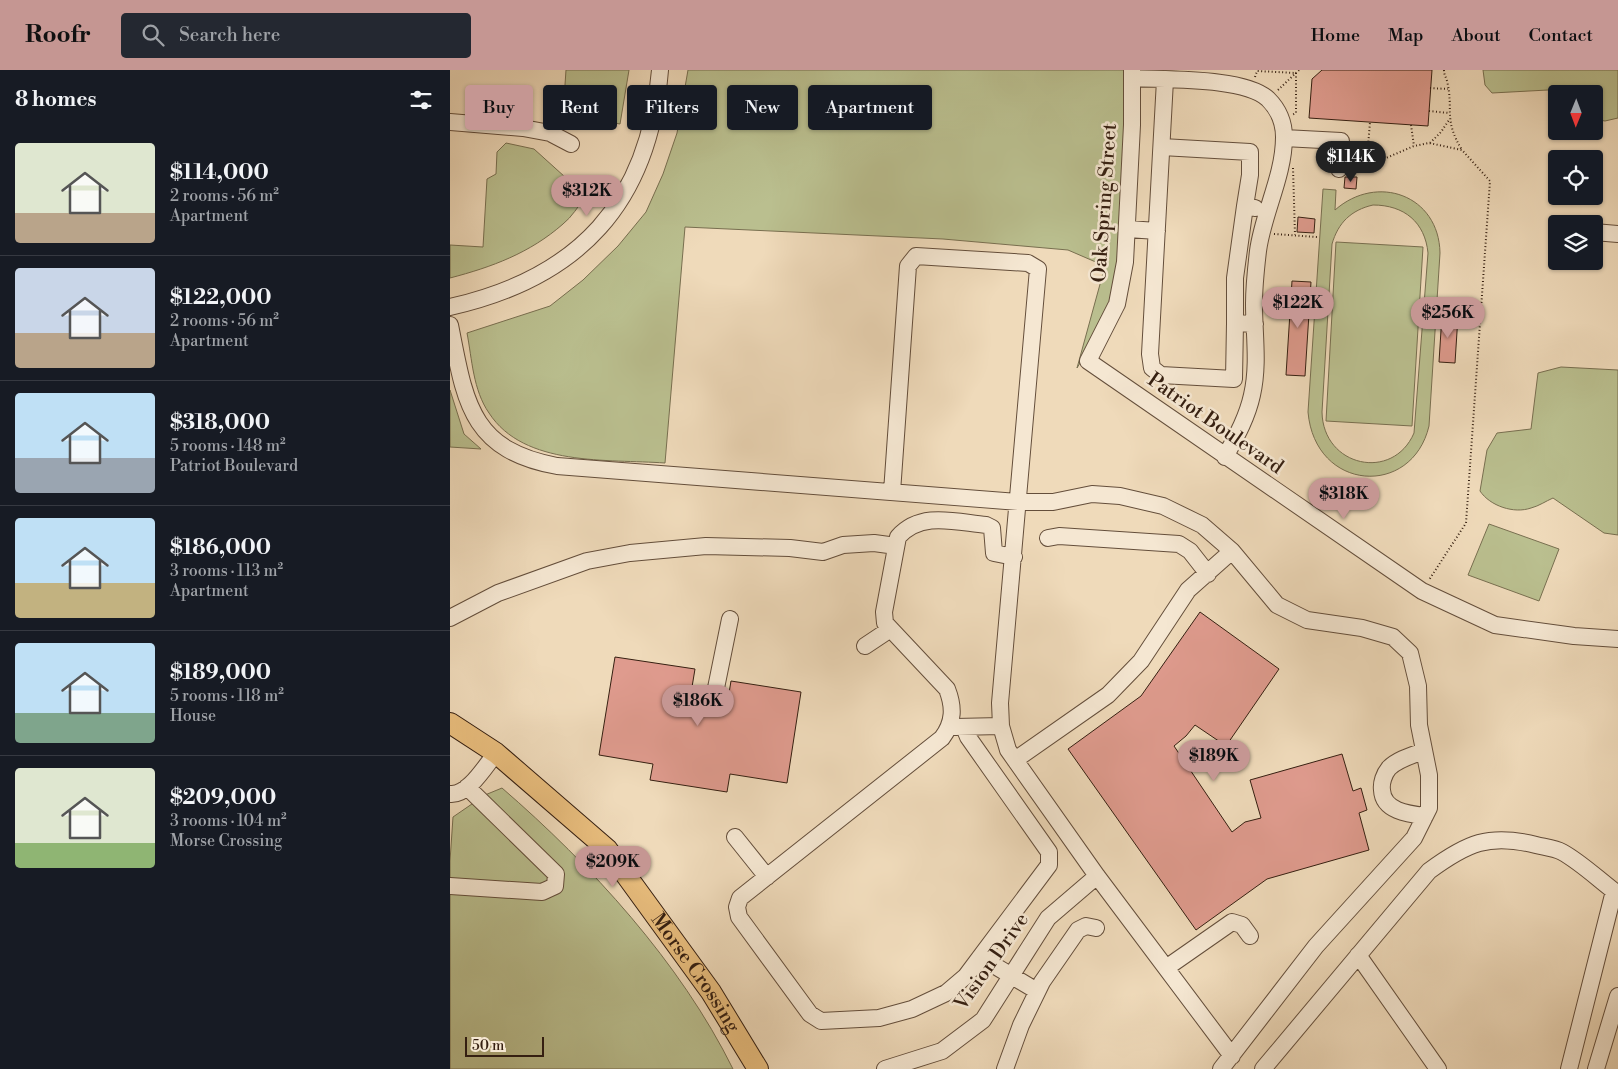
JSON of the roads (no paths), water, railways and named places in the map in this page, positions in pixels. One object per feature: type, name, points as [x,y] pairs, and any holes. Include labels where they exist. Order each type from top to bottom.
[{"type":"main road","name":"Morse Crossing","points":[[450,723],[496,753],[607,849],[712,992],[758,1069]]},
{"type":"street","points":[[450,307],[509,291],[543,274],[568,256],[595,232],[624,195],[638,168],[654,117],[660,70]]},
{"type":"street","points":[[1132,74],[1165,80],[1199,76],[1256,90],[1278,110],[1283,125],[1284,138],[1280,164],[1266,209],[1258,253],[1254,304],[1257,351],[1253,393],[1242,426],[1225,457]]},
{"type":"street","name":"Oak Spring Street","points":[[1088,361],[1118,304],[1125,262],[1132,124],[1132,74]]},
{"type":"street","points":[[1162,147],[1250,152],[1250,175],[1235,278],[1234,379],[1161,375],[1152,368],[1150,354],[1165,80]]},
{"type":"street","points":[[450,122],[523,128],[550,133],[571,144]]},
{"type":"street","points":[[1284,138],[1341,141],[1340,163]]},
{"type":"street","points":[[1245,206],[1266,209]]},
{"type":"street","points":[[1128,229],[1157,231]]},
{"type":"street","points":[[1603,233],[1618,234]]},
{"type":"street","points":[[892,492],[908,266],[916,256],[1028,263],[1038,269],[1000,703],[1001,726],[1008,750],[1097,876],[1232,1056]]},
{"type":"street","points":[[1235,323],[1255,324]]},
{"type":"street","points":[[450,325],[462,385],[472,413],[483,429],[497,443],[517,456],[556,466],[1019,502],[1054,502],[1092,494],[1120,496],[1163,506],[1202,525],[1232,551],[1277,605],[1307,620],[1362,628],[1393,637],[1410,653],[1418,686],[1419,725],[1429,775],[1429,808],[1414,838],[1316,946],[1221,1069]]},
{"type":"street","name":"Patriot Boulevard","points":[[1088,361],[1422,592],[1495,625],[1574,636],[1618,639]]},
{"type":"street","points":[[1001,726],[957,727],[740,898],[737,907],[739,918],[810,1014],[821,1021],[879,1018],[912,1009],[946,993],[966,976],[1049,865],[1049,852],[968,737],[957,727],[952,702],[947,690],[889,630],[885,623],[884,612],[896,546],[898,537],[906,528],[924,520],[986,525],[992,528],[994,553],[1014,557]]},
{"type":"street","points":[[1048,538],[1059,536],[1179,544],[1190,551],[1208,574]]},
{"type":"street","points":[[450,618],[498,593],[587,561],[630,553],[706,546],[790,548],[823,552],[843,545],[874,543],[896,546]]},
{"type":"street","points":[[1015,760],[1108,694],[1141,661],[1188,590],[1232,551]]},
{"type":"street","points":[[716,688],[730,619]]},
{"type":"street","points":[[865,646],[889,630]]},
{"type":"street","points":[[1424,751],[1398,761],[1388,768],[1381,786],[1382,795],[1387,804],[1404,813],[1425,816]]},
{"type":"street","points":[[450,886],[542,892],[550,890],[555,886],[556,874],[455,793],[496,753]]},
{"type":"street","points":[[736,837],[767,877]]},
{"type":"street","points":[[1263,1069],[1429,871],[1458,850],[1488,840],[1519,841],[1562,852],[1616,893],[1569,1069]]},
{"type":"street","name":"Vision Drive","points":[[885,1069],[942,1051],[983,1020],[1048,918],[1097,876]]},
{"type":"street","points":[[1166,968],[1224,925],[1232,922],[1242,925],[1250,936]]},
{"type":"street","points":[[1005,1069],[1021,1025],[1038,991],[1078,930],[1086,926],[1096,928]]},
{"type":"street","points":[[1358,955],[1438,1069]]},
{"type":"street","points":[[980,957],[1038,991]]},
{"type":"street","points":[[1596,1069],[1618,996]]}]
